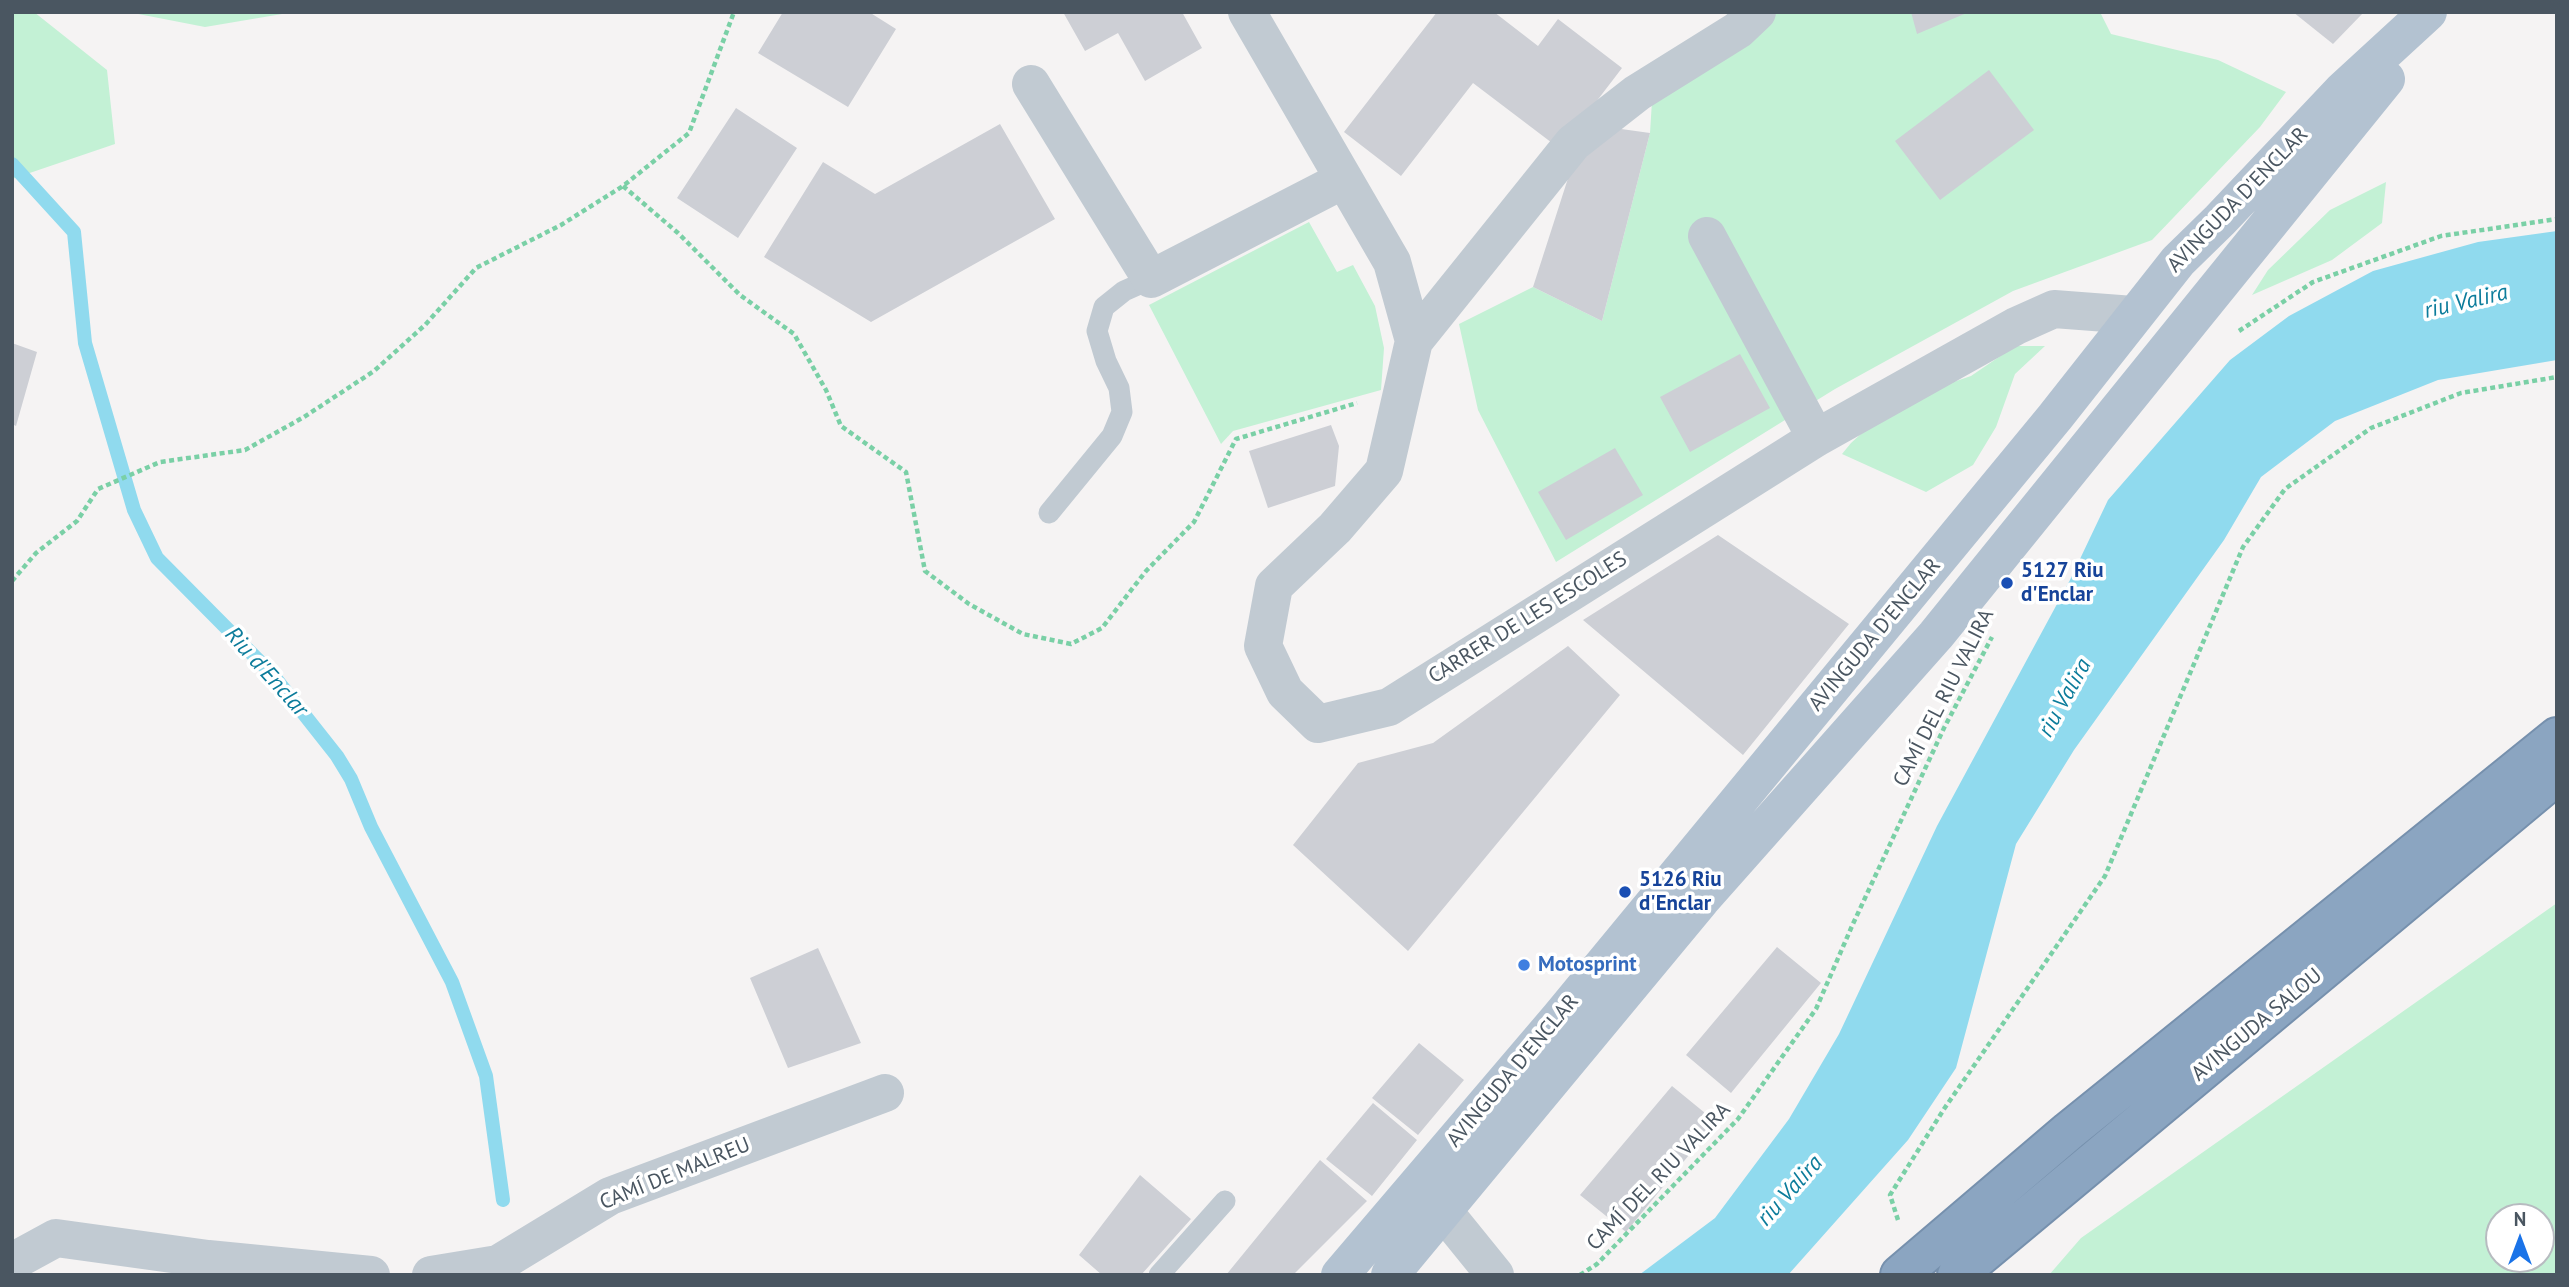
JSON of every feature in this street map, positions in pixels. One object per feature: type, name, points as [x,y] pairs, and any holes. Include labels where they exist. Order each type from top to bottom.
[{"type":"highway","points":[[1900,1275],[2069,1132],[2557,737]]},
{"type":"highway","name":"AVINGUDA SALOU","points":[[1957,1275],[2557,775]]},
{"type":"main road","name":"AVINGUDA D'ENCLAR","points":[[1340,1275],[1560,1017],[2055,417],[2178,261],[2342,91],[2428,12]]},
{"type":"main road","name":"AVINGUDA D'ENCLAR","points":[[1390,1275],[1701,900],[1936,635],[2441,12]]},
{"type":"street","name":"CARRER DE LES ESCOLES","points":[[1247,12],[1392,262],[1414,341]]},
{"type":"street","name":"CARRER DE LES ESCOLES","points":[[1757,12],[1738,30],[1637,93],[1573,143],[1414,341],[1384,471],[1335,528],[1274,586],[1263,646],[1285,692],[1318,724],[1390,707],[1816,438],[2016,326],[2054,309],[2133,315]]},
{"type":"street","points":[[1031,84],[1151,279],[1343,180]]},
{"type":"street","points":[[1707,236],[1816,438]]},
{"type":"street","name":"CAMÍ DE MALREU","points":[[431,1275],[497,1269],[610,1196],[885,1093]]},
{"type":"street","points":[[1444,1212],[1494,1274]]},
{"type":"street","points":[[12,1262],[56,1238],[208,1259],[371,1275]]},
{"type":"lane","points":[[1049,513],[1112,436],[1122,412],[1119,388],[1106,361],[1097,331],[1104,307],[1124,290],[1151,279]]},
{"type":"lane","points":[[1159,1275],[1225,1201]]},
{"type":"path","points":[[12,581],[36,553],[77,521],[97,489],[160,462],[245,450],[304,417],[374,371],[425,326],[476,268],[561,225],[623,186],[689,133],[734,12]]},
{"type":"path","points":[[623,186],[678,233],[740,295],[794,334],[826,390],[841,426],[906,472],[925,571],[969,604],[1023,634],[1071,643],[1102,628],[1146,571],[1194,522],[1236,439],[1403,389]]},
{"type":"path","points":[[2232,334],[2245,329],[2313,282],[2441,236],[2557,219]]},
{"type":"path","points":[[1898,1222],[1890,1195],[1959,1086],[2105,876],[2243,547],[2285,489],[2371,428],[2461,393],[2557,377]]},
{"type":"path","name":"CAMÍ DEL RIU VALIRA","points":[[1580,1275],[1597,1264],[1738,1119],[1816,1009],[1944,728],[1993,635]]},
{"type":"green space","points":[[12,12],[34,12],[107,70],[115,144],[12,179]]},
{"type":"green space","points":[[128,12],[294,12],[205,27]]},
{"type":"green space","points":[[1768,12],[2100,12],[2111,34],[2218,60],[2286,92],[2260,127],[2152,240],[2013,291],[1835,389],[1556,562],[1478,410],[1459,324],[1533,287],[1602,321],[1650,133],[1652,101]]},
{"type":"green space","points":[[2386,182],[2382,223],[2332,260],[2252,295],[2268,270],[2330,210]]},
{"type":"green space","points":[[1309,222],[1337,272],[1353,265],[1375,306],[1384,348],[1381,390],[1233,431],[1221,444],[1149,305]]},
{"type":"green space","points":[[2015,346],[2045,346],[2015,374],[1996,427],[1973,465],[1926,492],[1842,454],[1897,401],[1971,376]]},
{"type":"green space","points":[[2557,903],[2557,1275],[2049,1275],[2081,1238]]},
{"type":"water","name":"riu Valira","points":[[2557,231],[2557,360],[2438,380],[2335,421],[2261,477],[2224,540],[2074,750],[2016,844],[1956,1068],[1908,1140],[1788,1275],[1639,1275],[1715,1218],[1789,1119],[1839,1034],[1937,826],[2070,580],[2108,500],[2230,360],[2289,316],[2373,271],[2478,242]]},
{"type":"building","points":[[783,12],[869,12],[896,29],[848,107],[758,53]]},
{"type":"building","points":[[1063,12],[1182,12],[1202,48],[1145,81],[1118,33],[1085,51]]},
{"type":"building","points":[[1437,12],[1494,12],[1538,46],[1558,19],[1622,68],[1560,149],[1473,83],[1401,176],[1344,132]]},
{"type":"building","points":[[1911,12],[1969,12],[1917,34]]},
{"type":"building","points":[[2293,12],[2364,12],[2333,44]]},
{"type":"building","points":[[1989,70],[2034,130],[1940,200],[1895,141]]},
{"type":"building","points":[[736,108],[797,148],[738,238],[677,198]]},
{"type":"building","points":[[1000,124],[1055,219],[871,322],[764,257],[823,162],[875,194]]},
{"type":"building","points":[[1614,128],[1650,133],[1602,321],[1533,287],[1571,169]]},
{"type":"building","points":[[12,343],[37,352],[16,426],[12,424]]},
{"type":"building","points":[[1740,354],[1770,408],[1690,452],[1660,397]]},
{"type":"building","points":[[1331,425],[1339,446],[1335,486],[1268,508],[1249,451]]},
{"type":"building","points":[[1615,448],[1643,495],[1566,540],[1538,492]]},
{"type":"building","points":[[1718,535],[1849,624],[1743,755],[1583,620]]},
{"type":"building","points":[[1568,646],[1620,695],[1408,951],[1293,845],[1358,763],[1433,743]]},
{"type":"building","points":[[1777,947],[1821,983],[1731,1093],[1686,1055]]},
{"type":"building","points":[[818,948],[861,1043],[788,1068],[750,978]]},
{"type":"building","points":[[1419,1043],[1464,1080],[1418,1135],[1372,1098]]},
{"type":"building","points":[[1672,1086],[1716,1122],[1626,1232],[1580,1195]]},
{"type":"building","points":[[1373,1103],[1417,1140],[1372,1196],[1326,1159]]},
{"type":"building","points":[[1320,1160],[1367,1201],[1293,1275],[1226,1275]]},
{"type":"building","points":[[1140,1175],[1191,1219],[1141,1275],[1102,1275],[1079,1255]]},
{"type":"waterway","name":"Riu d'Enclar","points":[[12,164],[74,232],[85,343],[134,510],[157,558],[273,675],[337,756],[452,982],[486,1076],[503,1200]]},
{"type":"place","name":"5127 Riu d'Enclar","points":[[2007,583]]},
{"type":"place","name":"5126 Riu d'Enclar","points":[[1625,892]]},
{"type":"place","name":"Motosprint","points":[[1524,965]]}]
